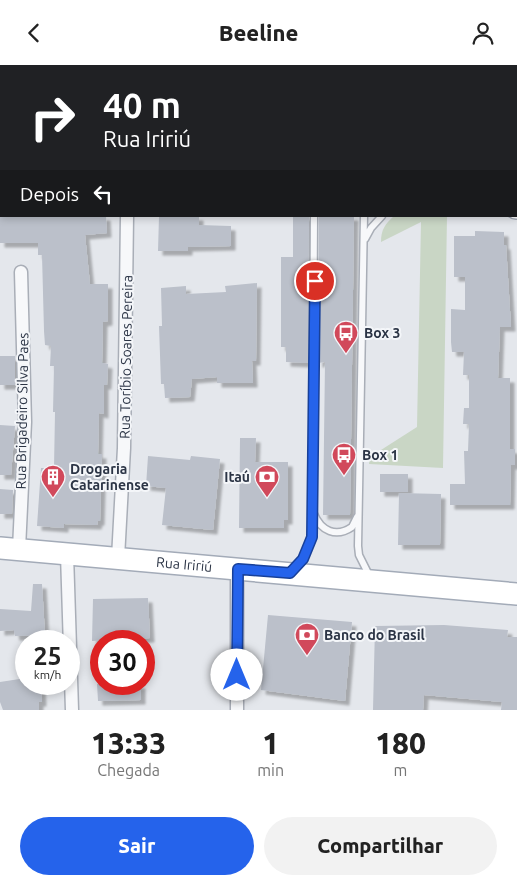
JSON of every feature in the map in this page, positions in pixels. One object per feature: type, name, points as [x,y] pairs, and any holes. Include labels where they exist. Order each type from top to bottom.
[{"type":"main road","name":"Rua Iririú","points":[[9,548],[517,594]]},
{"type":"street","name":"Rua Toríbio Soares Pereira","points":[[118,558],[124,448],[128,217]]},
{"type":"street","name":"Rua Brigadeiro Silva Paes","points":[[9,548],[26,403],[22,272]]},
{"type":"street","points":[[67,554],[72,710]]},
{"type":"street","points":[[236,710],[238,569]]},
{"type":"lane","points":[[290,573],[303,559],[310,547],[313,511],[314,217]]},
{"type":"lane","points":[[364,217],[358,555],[372,581]]},
{"type":"lane","points":[[365,240],[371,228],[381,217]]},
{"type":"lane","points":[[313,511],[320,526],[328,532],[337,533],[352,527],[358,512]]},
{"type":"green space","points":[[393,217],[447,217],[443,468],[369,464],[370,457],[417,427],[421,222],[381,242],[384,227]]},
{"type":"building","points":[[0,217],[106,217],[107,233],[85,235],[90,284],[108,284],[108,321],[103,322],[102,363],[108,364],[107,385],[104,385],[104,414],[99,413],[98,454],[102,454],[100,521],[98,521],[97,525],[64,524],[64,528],[37,526],[41,468],[54,468],[54,366],[50,366],[51,346],[45,345],[42,255],[38,255],[38,243],[0,243]]},
{"type":"building","points":[[159,217],[199,217],[199,225],[231,226],[231,246],[188,247],[188,251],[158,251]]},
{"type":"building","points":[[293,217],[309,217],[308,363],[286,362],[286,347],[281,347],[281,257],[293,257]]},
{"type":"building","points":[[319,217],[354,217],[350,515],[323,515],[325,362],[318,363]]},
{"type":"building","points":[[475,231],[504,232],[504,245],[506,245],[511,327],[500,327],[498,378],[510,378],[510,449],[515,449],[515,465],[511,465],[510,505],[450,505],[450,484],[465,484],[464,451],[468,451],[469,424],[463,424],[464,408],[469,408],[469,375],[463,375],[464,352],[452,352],[451,342],[451,309],[465,310],[465,277],[454,277],[454,236],[475,236]]},
{"type":"building","points":[[257,283],[256,361],[252,361],[253,383],[217,383],[217,377],[192,379],[190,397],[165,398],[164,384],[161,384],[159,326],[162,326],[161,288],[186,286],[186,294],[226,292],[225,286]]},
{"type":"building","points":[[0,356],[15,356],[15,385],[0,385]]},
{"type":"building","points":[[0,425],[15,426],[11,475],[0,475]]},
{"type":"building","name":"Itaú","points":[[240,438],[256,438],[255,462],[288,462],[288,520],[284,520],[284,528],[239,528]]},
{"type":"building","points":[[148,456],[190,460],[191,456],[220,459],[213,530],[162,525],[166,488],[146,486]]},
{"type":"building","points":[[380,474],[408,474],[408,492],[380,492]]},
{"type":"building","points":[[0,489],[13,490],[12,514],[0,514]]},
{"type":"building","points":[[399,493],[441,494],[440,545],[398,545]]},
{"type":"building","points":[[33,584],[42,584],[45,630],[15,630],[15,636],[14,630],[0,631],[0,609],[31,611]]},
{"type":"building","points":[[148,598],[150,630],[92,630],[93,599]]},
{"type":"building","name":"Banco do Brasil","points":[[268,615],[352,622],[345,701],[261,690]]},
{"type":"building","points":[[444,625],[508,630],[507,637],[517,637],[517,710],[501,710],[502,702],[424,695],[423,710],[373,710],[375,626]]},
{"type":"building","points":[[15,680],[15,695],[42,695],[42,702],[39,702],[39,710],[3,710],[0,702],[0,682]]},
{"type":"building","points":[[98,695],[141,695],[141,700],[98,701]]},
{"type":"place","name":"Box 3","points":[[346,354]]},
{"type":"place","name":"Box 1","points":[[344,476]]},
{"type":"place","name":"Drogaria Catarinense","points":[[53,498]]},
{"type":"place","name":"Itaú","points":[[267,498]]},
{"type":"place","name":"Banco do Brasil","points":[[307,656]]},
{"type":"route","points":[[237,675],[238,569],[290,573],[303,559],[310,547],[312,537],[315,281]]}]
